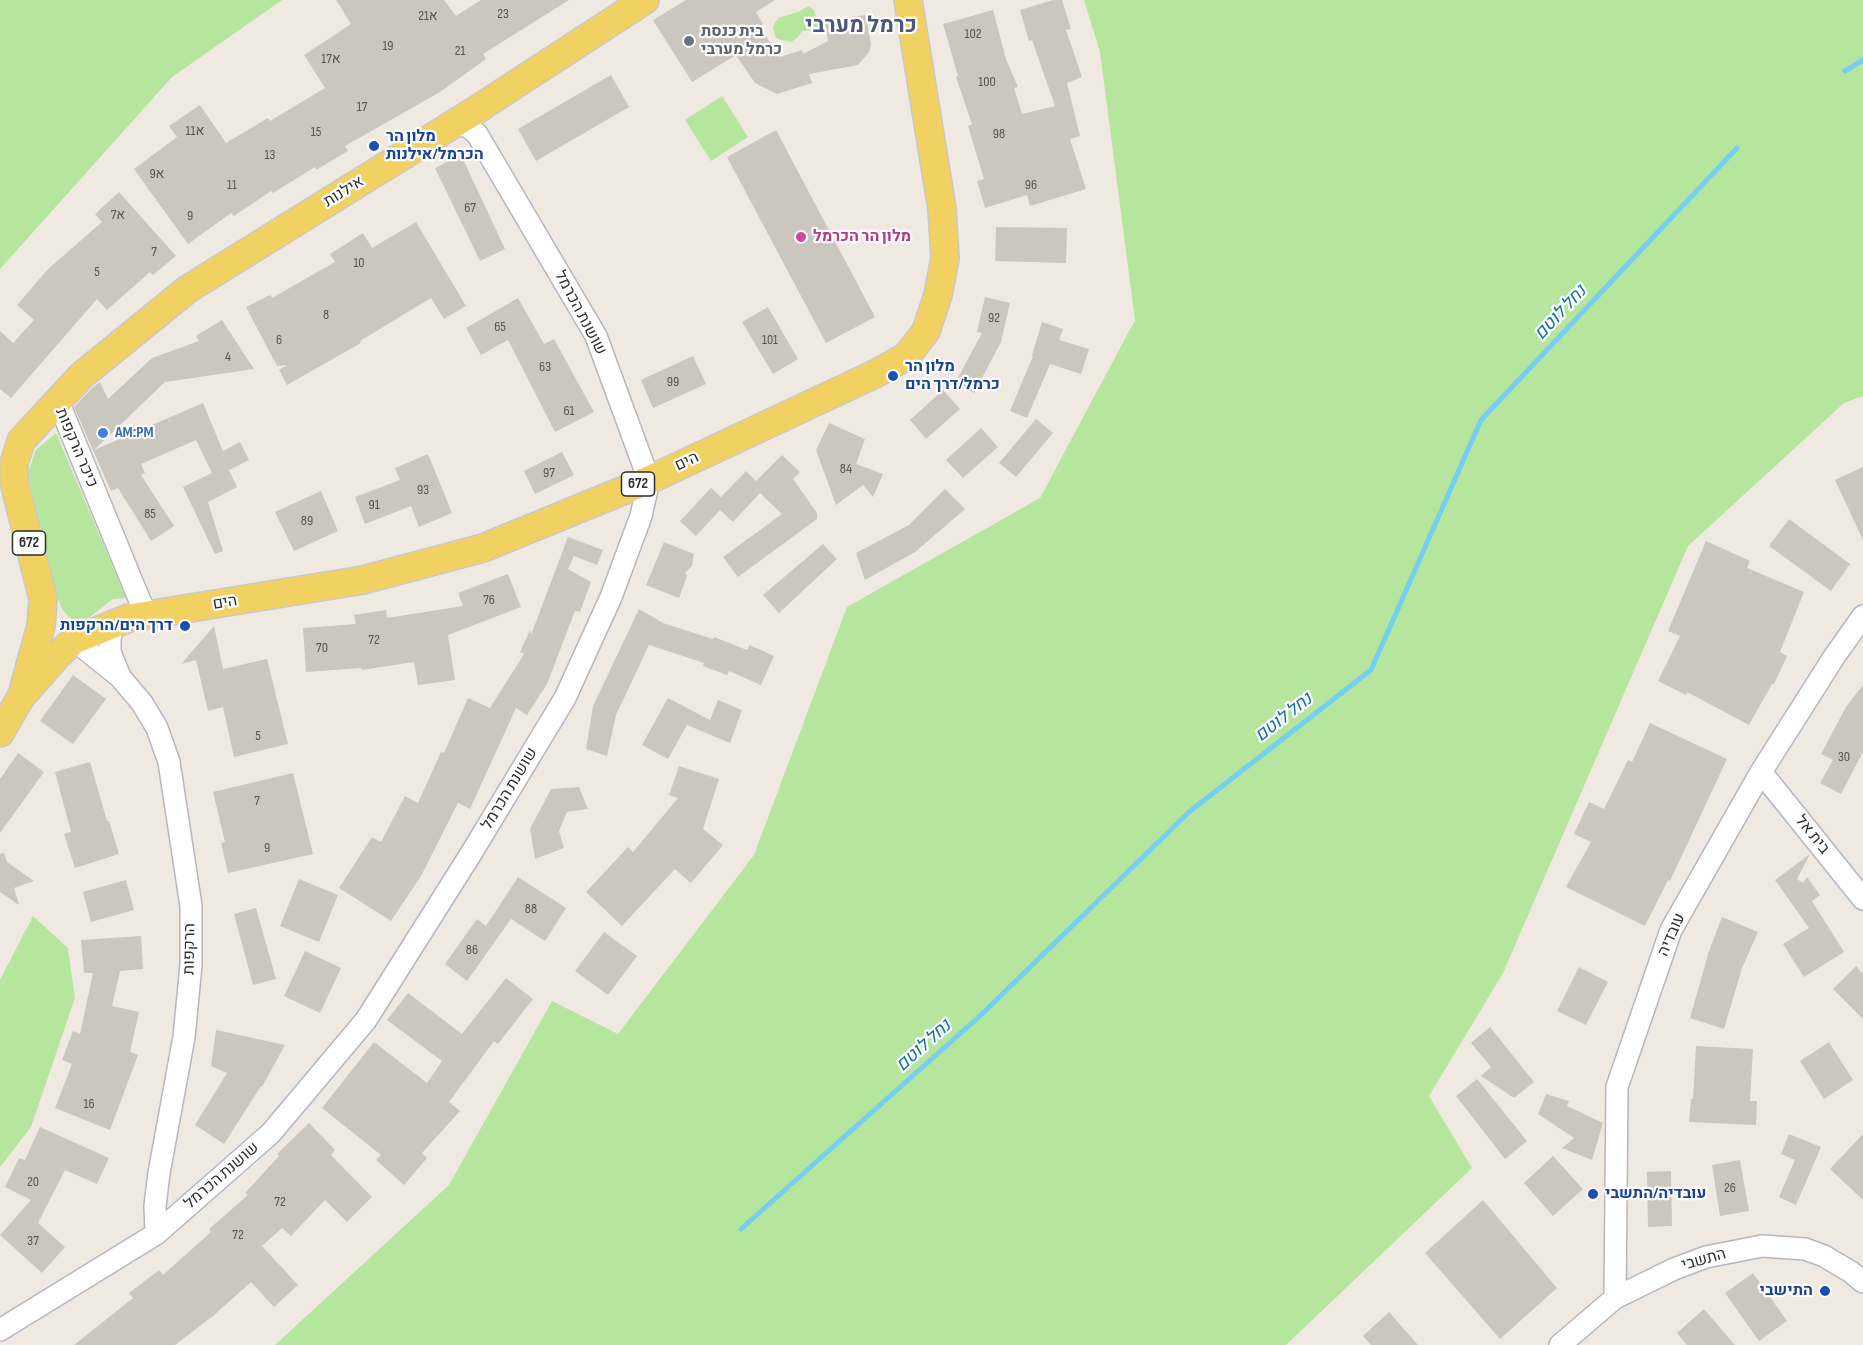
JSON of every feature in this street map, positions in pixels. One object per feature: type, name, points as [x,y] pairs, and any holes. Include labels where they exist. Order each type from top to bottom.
[{"type":"main road","name":"אילנות","points":[[58,401],[81,376],[188,289],[453,124],[645,0]]},
{"type":"main road","name":"הים","points":[[21,697],[74,640],[129,618],[363,580],[483,548],[650,480],[877,374],[907,356],[926,331],[938,295],[945,258],[943,219],[908,0]]},
{"type":"main road","name":"כיכר הרקפות","points":[[21,697],[42,627],[43,599],[14,482],[14,464],[21,441],[58,401]]},
{"type":"main road","points":[[43,599],[54,618],[74,640]]},
{"type":"main road","name":"672","points":[[0,733],[21,697]]},
{"type":"street","name":"שושנת הכרמל","points":[[0,1330],[156,1234],[271,1133],[366,1020],[472,852],[565,698],[612,597],[641,516],[650,480],[596,336],[477,134],[467,126],[453,124]]},
{"type":"street","name":"כיכר הרקפות","points":[[58,401],[140,601],[144,609],[152,615]]},
{"type":"street","name":"עובדיה","points":[[1615,1298],[1617,1087],[1671,930],[1761,772],[1834,657],[1863,616]]},
{"type":"street","name":"הרקפות","points":[[114,624],[110,638],[110,652],[120,677]]},
{"type":"street","name":"הרקפות","points":[[74,640],[120,677],[142,703],[165,746],[175,794],[191,906],[191,965],[184,1037],[159,1173],[155,1206],[156,1234]]},
{"type":"street","name":"בית אל","points":[[1761,772],[1863,899]]},
{"type":"street","name":"התשבי","points":[[1560,1345],[1615,1298],[1674,1269],[1706,1257],[1762,1246],[1805,1249],[1824,1256],[1863,1282]]},
{"type":"green space","points":[[0,0],[282,0],[172,77],[0,269]]},
{"type":"green space","points":[[1084,0],[1863,0],[1863,396],[1844,403],[1688,546],[1503,973],[1429,1096],[1472,1168],[1286,1345],[275,1345],[449,1185],[552,1001],[618,1034],[754,855],[847,607],[1040,498],[1135,320],[1100,52]]},
{"type":"green space","points":[[809,6],[814,10],[820,29],[802,31],[791,42],[775,36],[773,27],[778,18]]},
{"type":"green space","points":[[722,96],[748,137],[711,161],[685,120]]},
{"type":"green space","points":[[56,433],[126,598],[113,599],[77,627],[62,609],[52,584],[28,474],[35,451]]},
{"type":"green space","points":[[33,916],[68,948],[75,998],[31,1127],[0,1167],[0,980]]},
{"type":"building","points":[[336,0],[444,0],[456,16],[481,0],[569,0],[483,54],[486,59],[440,92],[345,146],[348,151],[316,170],[315,167],[273,193],[271,191],[234,216],[231,213],[188,244],[134,169],[177,137],[169,126],[200,105],[226,143],[268,118],[270,121],[325,88],[304,55],[351,24]]},
{"type":"building","points":[[686,0],[775,0],[756,12],[763,24],[759,26],[780,57],[802,50],[803,54],[828,41],[825,21],[866,15],[871,45],[869,52],[858,65],[809,74],[812,83],[777,94],[755,83],[736,55],[692,82],[653,20]]},
{"type":"building","points":[[1053,0],[1062,0],[1071,29],[1066,30],[1082,77],[1067,83],[1080,136],[1070,139],[1086,189],[1030,206],[1027,195],[985,208],[977,181],[984,179],[968,126],[972,124],[956,77],[958,76],[943,24],[993,10],[1006,59],[1018,87],[1014,88],[1022,114],[1055,106],[1032,40],[1029,41],[1020,10]]},
{"type":"building","points":[[611,75],[629,107],[536,161],[518,129]]},
{"type":"building","name":"מלון הר הכרמל","points":[[776,130],[875,317],[826,343],[727,157]]},
{"type":"building","points":[[461,155],[505,249],[480,261],[435,168]]},
{"type":"building","points":[[119,192],[176,256],[153,275],[150,272],[107,310],[97,299],[11,398],[0,389],[0,331],[13,343],[34,320],[17,305],[48,269],[102,222],[95,214]]},
{"type":"building","points":[[416,222],[466,306],[444,319],[431,298],[360,341],[361,343],[287,385],[279,370],[287,365],[277,366],[246,307],[270,295],[272,298],[335,262],[330,254],[363,233],[372,248]]},
{"type":"building","points":[[996,227],[1067,228],[1066,263],[995,261]]},
{"type":"building","points":[[985,297],[1010,303],[1001,342],[974,393],[955,383],[982,333],[977,332]]},
{"type":"building","points":[[518,298],[544,344],[554,339],[594,412],[555,432],[508,340],[481,355],[466,328]]},
{"type":"building","points":[[768,307],[798,359],[773,374],[742,322]]},
{"type":"building","points":[[222,320],[254,369],[165,382],[94,450],[203,403],[223,451],[240,442],[249,460],[229,470],[237,487],[208,502],[223,551],[215,554],[183,487],[212,473],[196,440],[141,464],[145,473],[141,475],[174,526],[151,541],[118,488],[111,491],[74,407],[100,382],[108,399],[152,358],[199,341],[196,336]]},
{"type":"building","points":[[1042,322],[1063,329],[1059,340],[1089,349],[1081,374],[1050,364],[1027,418],[1010,411],[1033,356]]},
{"type":"building","points":[[693,356],[706,384],[653,408],[641,380]]},
{"type":"building","points":[[943,390],[960,409],[926,439],[910,420]]},
{"type":"building","points":[[1036,419],[1053,433],[1016,477],[999,463]]},
{"type":"building","points":[[829,423],[865,439],[856,464],[883,474],[873,497],[863,485],[836,505],[816,450]]},
{"type":"building","points":[[981,428],[998,447],[963,478],[946,460]]},
{"type":"building","points":[[562,452],[574,475],[535,494],[524,471]]},
{"type":"building","points":[[428,454],[452,513],[419,527],[411,506],[365,524],[355,497],[400,480],[395,468]]},
{"type":"building","points":[[782,455],[800,472],[793,479],[817,513],[817,519],[738,577],[723,557],[782,514],[760,493],[733,522],[720,510],[696,536],[680,521],[711,488],[721,497],[746,471],[756,481]]},
{"type":"building","points":[[1863,467],[1863,540],[1835,480]]},
{"type":"building","points":[[945,489],[965,509],[915,552],[865,580],[856,553],[909,525]]},
{"type":"building","points":[[321,491],[338,531],[294,551],[275,512]]},
{"type":"building","points":[[1789,519],[1850,564],[1831,591],[1769,546]]},
{"type":"building","points":[[568,537],[603,550],[597,565],[574,556],[568,569],[591,582],[580,612],[575,611],[547,684],[527,715],[516,708],[470,809],[458,803],[421,876],[391,921],[339,888],[372,837],[381,842],[405,796],[418,803],[441,752],[444,753],[468,698],[490,708],[524,654],[520,652],[530,630],[531,635]]},
{"type":"building","points":[[1706,541],[1750,561],[1747,568],[1804,592],[1780,652],[1787,656],[1774,684],[1749,725],[1687,692],[1686,695],[1658,681],[1680,636],[1668,631]]},
{"type":"building","points":[[664,542],[694,554],[692,566],[685,573],[687,576],[679,598],[646,585]]},
{"type":"building","points":[[823,544],[837,559],[779,613],[763,595]]},
{"type":"building","points":[[508,574],[521,607],[448,635],[455,680],[418,685],[414,662],[362,670],[361,668],[306,672],[303,628],[356,624],[354,615],[386,610],[387,618],[463,606],[458,593]]},
{"type":"building","points":[[639,609],[663,623],[713,639],[714,637],[747,650],[750,645],[774,656],[761,685],[729,671],[727,675],[703,666],[704,663],[649,645],[616,715],[607,756],[586,749],[593,706]]},
{"type":"building","points":[[214,626],[223,669],[267,659],[288,744],[234,757],[223,707],[208,711],[196,660],[181,664]]},
{"type":"building","points":[[73,675],[106,699],[73,744],[40,721]]},
{"type":"building","points":[[1863,685],[1863,752],[1841,794],[1820,783],[1833,760],[1821,754],[1846,707]]},
{"type":"building","points":[[668,698],[710,720],[718,700],[742,710],[730,743],[687,725],[668,759],[642,745]]},
{"type":"building","points":[[1650,723],[1727,759],[1670,881],[1668,880],[1645,926],[1566,887],[1591,842],[1574,834],[1589,802],[1604,809],[1628,760],[1632,762]]},
{"type":"building","points":[[18,753],[44,772],[0,833],[0,779]]},
{"type":"building","points":[[90,762],[119,854],[75,868],[64,834],[71,832],[55,772]]},
{"type":"building","points":[[679,766],[719,779],[703,829],[723,845],[691,883],[675,869],[622,926],[586,892],[628,847],[633,852],[678,798],[669,795]]},
{"type":"building","points":[[293,773],[313,854],[228,873],[221,843],[225,842],[213,792]]},
{"type":"building","points":[[579,787],[588,809],[567,812],[559,831],[564,848],[535,859],[530,829],[551,789]]},
{"type":"building","points":[[4,853],[7,862],[34,881],[14,888],[19,905],[0,892],[0,854]]},
{"type":"building","points":[[1810,854],[1797,879],[1803,883],[1807,877],[1820,895],[1812,901],[1844,952],[1804,977],[1783,944],[1809,928],[1775,880]]},
{"type":"building","points":[[518,877],[566,908],[545,941],[511,919],[467,981],[445,964],[477,919],[486,926]]},
{"type":"building","points":[[299,879],[338,895],[319,942],[280,926]]},
{"type":"building","points":[[126,880],[134,910],[91,922],[83,892]]},
{"type":"building","points":[[256,908],[276,979],[253,985],[234,914]]},
{"type":"building","points":[[1722,917],[1758,932],[1742,968],[1724,1029],[1690,1018],[1709,951]]},
{"type":"building","points":[[604,932],[637,956],[608,995],[575,971]]},
{"type":"building","points":[[141,936],[143,969],[120,971],[112,1006],[139,1012],[130,1052],[138,1055],[110,1130],[55,1108],[72,1064],[62,1060],[73,1031],[80,1034],[93,973],[84,973],[81,940]]},
{"type":"building","points":[[305,951],[341,968],[320,1013],[284,996]]},
{"type":"building","points":[[1856,966],[1863,974],[1863,1019],[1833,989]]},
{"type":"building","points":[[1579,967],[1608,982],[1586,1025],[1557,1011]]},
{"type":"building","points":[[506,978],[533,999],[498,1044],[494,1041],[449,1102],[460,1111],[422,1153],[427,1158],[404,1185],[376,1160],[381,1155],[322,1108],[374,1042],[427,1083],[442,1061],[387,1020],[408,993],[462,1034]]},
{"type":"building","points":[[1490,1027],[1534,1082],[1514,1098],[1481,1076],[1491,1067],[1471,1043]]},
{"type":"building","points":[[216,1030],[285,1045],[262,1087],[224,1144],[195,1125],[227,1073],[211,1066]]},
{"type":"building","points":[[1829,1042],[1853,1080],[1824,1099],[1800,1061]]},
{"type":"building","points":[[1696,1046],[1753,1049],[1750,1101],[1757,1101],[1756,1125],[1689,1122],[1691,1099],[1693,1099]]},
{"type":"building","points":[[1477,1079],[1527,1141],[1505,1159],[1456,1096]]},
{"type":"building","points":[[1546,1094],[1569,1101],[1567,1106],[1603,1123],[1592,1160],[1562,1148],[1574,1138],[1538,1114]]},
{"type":"building","points":[[309,1123],[335,1150],[331,1155],[372,1197],[347,1222],[325,1200],[291,1236],[282,1228],[262,1246],[298,1285],[274,1307],[251,1282],[213,1316],[175,1345],[74,1345],[133,1298],[129,1293],[159,1270],[163,1275],[211,1232],[209,1229],[248,1195],[245,1193],[279,1156],[277,1154]]},
{"type":"building","points":[[40,1127],[109,1158],[97,1184],[65,1170],[38,1223],[65,1247],[42,1273],[0,1235],[31,1200],[5,1187],[19,1158],[25,1160]]},
{"type":"building","points":[[1789,1134],[1821,1147],[1796,1205],[1779,1197],[1795,1160],[1781,1154]]},
{"type":"building","points":[[1863,1134],[1863,1200],[1830,1169]]},
{"type":"building","points":[[1553,1156],[1583,1189],[1553,1216],[1524,1183]]},
{"type":"building","points":[[1740,1160],[1749,1211],[1720,1216],[1712,1165]]},
{"type":"building","points":[[1671,1171],[1672,1226],[1648,1227],[1647,1172]]},
{"type":"building","points":[[1483,1200],[1557,1288],[1500,1339],[1425,1253]]},
{"type":"building","points":[[1753,1273],[1787,1321],[1759,1341],[1725,1293]]},
{"type":"building","points":[[1704,1309],[1735,1345],[1687,1345],[1677,1333]]},
{"type":"building","points":[[1389,1312],[1418,1345],[1371,1345],[1363,1336]]},
{"type":"waterway","name":"נחל לוטם","points":[[1845,71],[1863,60]]},
{"type":"waterway","name":"נחל לוטם","points":[[741,1229],[982,1014],[1189,812],[1371,670],[1481,420],[1737,148]]},
{"type":"place","name":"בית כנסת כרמל מערבי","points":[[689,41]]},
{"type":"place","name":"מלון הר הכרמל/אילנות","points":[[374,146]]},
{"type":"place","name":"מלון הר הכרמל","points":[[801,237]]},
{"type":"place","name":"מלון הר כרמל/דרך הים","points":[[893,376]]},
{"type":"place","name":"AM:PM","points":[[103,433]]},
{"type":"place","name":"דרך הים/הרקפות","points":[[185,626]]},
{"type":"place","name":"עובדיה/התשבי","points":[[1593,1194]]},
{"type":"place","name":"התישבי","points":[[1825,1291]]},
{"type":"district","name":"כרמל מערבי","points":[[861,26]]}]
